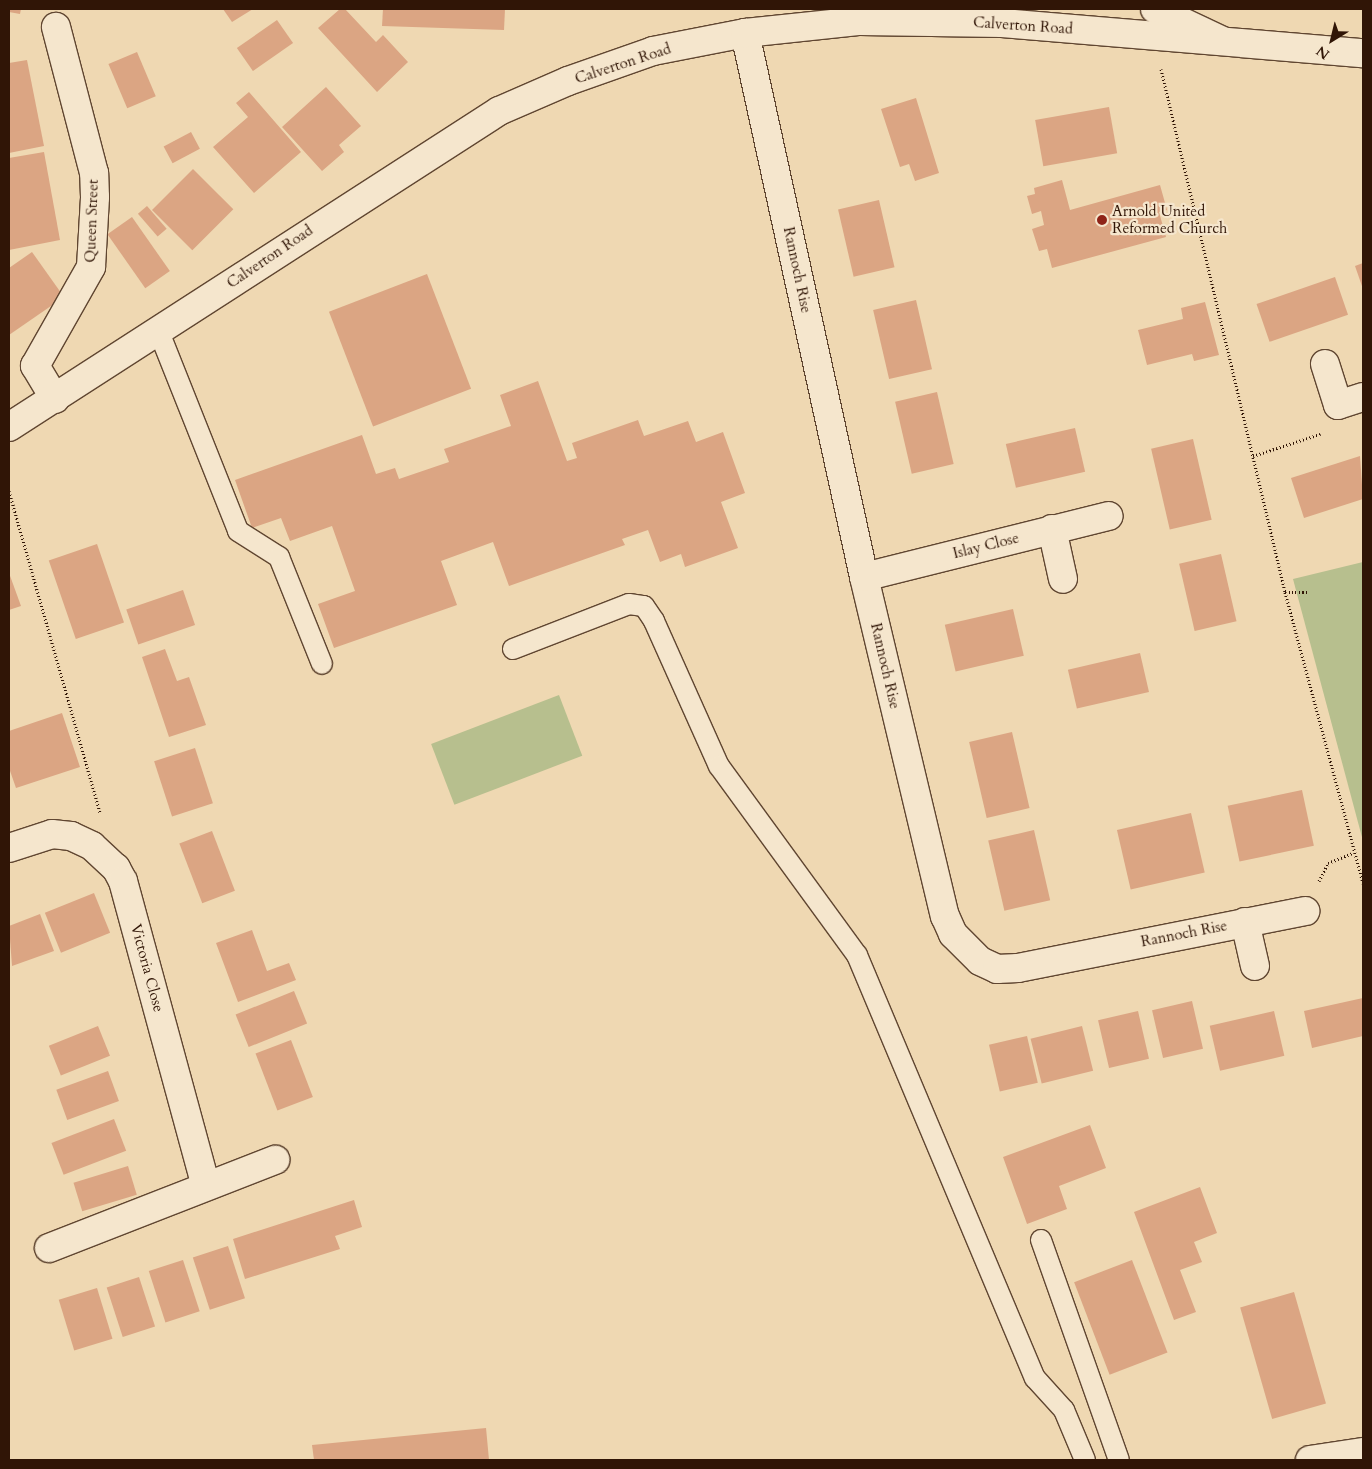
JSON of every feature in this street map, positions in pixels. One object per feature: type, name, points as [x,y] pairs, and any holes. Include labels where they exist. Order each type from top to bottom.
[{"type":"street","points":[[1155,9],[1224,42]]},
{"type":"street","name":"Calverton Road","points":[[9,427],[159,332],[289,244],[499,111],[568,81],[653,51],[745,33],[860,21],[1001,16],[1055,18],[1153,37],[1363,53]]},
{"type":"street","name":"Queen Street","points":[[55,399],[35,366],[91,267],[94,197],[94,173],[56,27]]},
{"type":"street","name":"Rannoch Rise","points":[[745,33],[864,577],[944,916],[965,948],[997,969],[1018,968],[1305,911]]},
{"type":"street","points":[[1325,364],[1351,401]]},
{"type":"street","name":"Islay Close","points":[[864,577],[1108,516]]},
{"type":"street","points":[[1052,529],[1063,579]]},
{"type":"street","name":"Victoria Close","points":[[9,848],[52,834],[71,836],[108,858],[123,881],[206,1186]]},
{"type":"street","points":[[1245,922],[1255,966]]},
{"type":"street","points":[[49,1248],[275,1160]]},
{"type":"street","points":[[1325,1459],[1363,1452]]},
{"type":"lane","points":[[159,332],[238,531],[279,557],[322,664]]},
{"type":"lane","points":[[513,649],[629,604],[644,606],[654,621],[719,766],[857,955],[1034,1378],[1064,1410],[1085,1460]]},
{"type":"lane","points":[[1040,1240],[1119,1460]]},
{"type":"path","points":[[1153,37],[1285,592],[1353,853],[1363,884]]},
{"type":"path","points":[[1253,456],[1323,434],[1351,401]]},
{"type":"path","points":[[9,491],[98,806],[108,858]]},
{"type":"path","points":[[1285,592],[1309,592]]},
{"type":"path","points":[[1305,911],[1328,863],[1353,853]]},
{"type":"green space","points":[[1363,562],[1363,841],[1293,579]]},
{"type":"green space","points":[[559,695],[582,756],[454,805],[431,744]]},
{"type":"building","points":[[9,9],[21,9],[20,14],[9,12]]},
{"type":"building","points":[[223,9],[253,9],[232,22]]},
{"type":"building","points":[[340,9],[345,9],[376,42],[383,35],[408,62],[377,92],[318,28]]},
{"type":"building","points":[[383,9],[505,9],[504,30],[382,26]]},
{"type":"building","points":[[277,20],[293,43],[253,71],[237,48]]},
{"type":"building","points":[[137,52],[156,96],[127,108],[108,64]]},
{"type":"building","points":[[27,60],[44,146],[9,153],[9,63]]},
{"type":"building","points":[[326,87],[361,126],[339,145],[344,152],[322,171],[282,127]]},
{"type":"building","points":[[249,92],[301,152],[254,193],[213,147],[248,117],[236,103]]},
{"type":"building","points":[[916,98],[939,173],[915,181],[909,164],[900,167],[881,109]]},
{"type":"building","points":[[1109,107],[1117,153],[1043,166],[1035,120]]},
{"type":"building","points":[[191,132],[200,149],[173,163],[164,147]]},
{"type":"building","points":[[44,152],[60,240],[9,250],[9,158]]},
{"type":"building","points":[[193,169],[233,209],[192,250],[152,210]]},
{"type":"building","name":"Arnold United Reformed Church","points":[[1062,180],[1070,210],[1160,185],[1167,210],[1159,212],[1166,237],[1052,268],[1047,249],[1039,251],[1032,229],[1044,225],[1041,211],[1032,214],[1027,196],[1035,194],[1034,188]]},
{"type":"building","points":[[879,200],[895,267],[854,277],[838,209]]},
{"type":"building","points":[[147,206],[167,229],[158,237],[138,214]]},
{"type":"building","points":[[132,217],[170,271],[145,288],[107,234]]},
{"type":"building","points":[[32,252],[64,297],[9,335],[9,268]]},
{"type":"building","points":[[1363,263],[1363,289],[1355,266]]},
{"type":"building","points":[[427,274],[471,389],[373,426],[329,312]]},
{"type":"building","points":[[1335,277],[1348,315],[1270,342],[1257,304]]},
{"type":"building","points":[[916,300],[932,369],[889,379],[873,310]]},
{"type":"building","points":[[1205,302],[1219,355],[1194,361],[1192,354],[1147,365],[1138,330],[1183,319],[1181,308]]},
{"type":"building","points":[[538,381],[567,461],[577,458],[572,443],[638,420],[644,436],[688,421],[696,442],[723,432],[745,493],[721,502],[738,548],[685,567],[681,554],[660,562],[648,530],[622,539],[625,545],[509,586],[493,542],[441,561],[457,605],[334,648],[318,604],[355,591],[332,526],[290,541],[281,518],[252,528],[235,480],[362,435],[376,474],[395,468],[399,479],[449,462],[444,449],[511,426],[500,395]]},
{"type":"building","points":[[937,392],[954,464],[912,474],[895,402]]},
{"type":"building","points":[[1075,428],[1085,472],[1016,488],[1006,444]]},
{"type":"building","points":[[1193,439],[1212,520],[1170,530],[1151,449]]},
{"type":"building","points":[[1360,456],[1363,499],[1304,518],[1291,478]]},
{"type":"building","points":[[97,544],[124,622],[76,639],[49,561]]},
{"type":"building","points":[[1221,554],[1237,621],[1195,631],[1179,564]]},
{"type":"building","points":[[9,573],[21,606],[9,610]]},
{"type":"building","points":[[183,590],[195,625],[138,645],[126,610]]},
{"type":"building","points":[[1013,609],[1024,656],[956,672],[945,625]]},
{"type":"building","points":[[165,649],[177,681],[189,677],[206,725],[169,737],[142,657]]},
{"type":"building","points":[[1140,653],[1149,692],[1077,709],[1068,670]]},
{"type":"building","points":[[62,713],[80,767],[16,788],[9,768],[9,731]]},
{"type":"building","points":[[1012,732],[1030,808],[987,818],[969,742]]},
{"type":"building","points":[[195,748],[213,803],[172,816],[154,761]]},
{"type":"building","points":[[1302,790],[1314,846],[1240,862],[1228,806]]},
{"type":"building","points":[[1191,813],[1205,872],[1131,890],[1117,830]]},
{"type":"building","points":[[1034,830],[1050,900],[1004,911],[988,841]]},
{"type":"building","points":[[212,831],[235,891],[202,903],[179,844]]},
{"type":"building","points":[[94,893],[110,933],[61,953],[45,913]]},
{"type":"building","points":[[40,914],[54,951],[12,966],[9,926]]},
{"type":"building","points":[[252,930],[267,971],[289,963],[296,980],[238,1002],[216,943]]},
{"type":"building","points":[[294,991],[307,1023],[249,1047],[236,1015]]},
{"type":"building","points":[[1363,998],[1363,1036],[1312,1048],[1304,1011]]},
{"type":"building","points":[[1192,1001],[1203,1049],[1163,1058],[1152,1010]]},
{"type":"building","points":[[1138,1011],[1149,1059],[1109,1068],[1098,1020]]},
{"type":"building","points":[[1274,1011],[1284,1056],[1220,1071],[1210,1026]]},
{"type":"building","points":[[98,1026],[110,1056],[61,1076],[49,1046]]},
{"type":"building","points":[[1082,1026],[1093,1071],[1042,1083],[1031,1039]]},
{"type":"building","points":[[1027,1036],[1038,1083],[1000,1092],[989,1045]]},
{"type":"building","points":[[291,1040],[313,1097],[277,1111],[256,1054]]},
{"type":"building","points":[[108,1071],[119,1101],[67,1120],[56,1090]]},
{"type":"building","points":[[114,1119],[126,1151],[64,1175],[51,1143]]},
{"type":"building","points":[[1090,1125],[1106,1168],[1059,1186],[1067,1209],[1027,1224],[1003,1157]]},
{"type":"building","points":[[128,1166],[137,1195],[82,1211],[73,1183]]},
{"type":"building","points":[[1200,1187],[1217,1233],[1194,1242],[1202,1262],[1180,1270],[1196,1312],[1174,1320],[1134,1212]]},
{"type":"building","points":[[354,1200],[362,1227],[335,1236],[340,1249],[245,1279],[233,1239]]},
{"type":"building","points":[[228,1246],[245,1298],[210,1310],[193,1257]]},
{"type":"building","points":[[183,1260],[200,1311],[165,1322],[149,1271]]},
{"type":"building","points":[[1132,1260],[1167,1352],[1110,1375],[1074,1282]]},
{"type":"building","points":[[139,1277],[155,1326],[123,1337],[107,1288]]},
{"type":"building","points":[[97,1288],[112,1339],[74,1350],[59,1300]]},
{"type":"building","points":[[1294,1292],[1326,1404],[1272,1419],[1240,1307]]},
{"type":"building","points":[[486,1428],[489,1460],[314,1460],[312,1445]]},
{"type":"place","name":"Arnold United Reformed Church","points":[[1102,220]]}]
